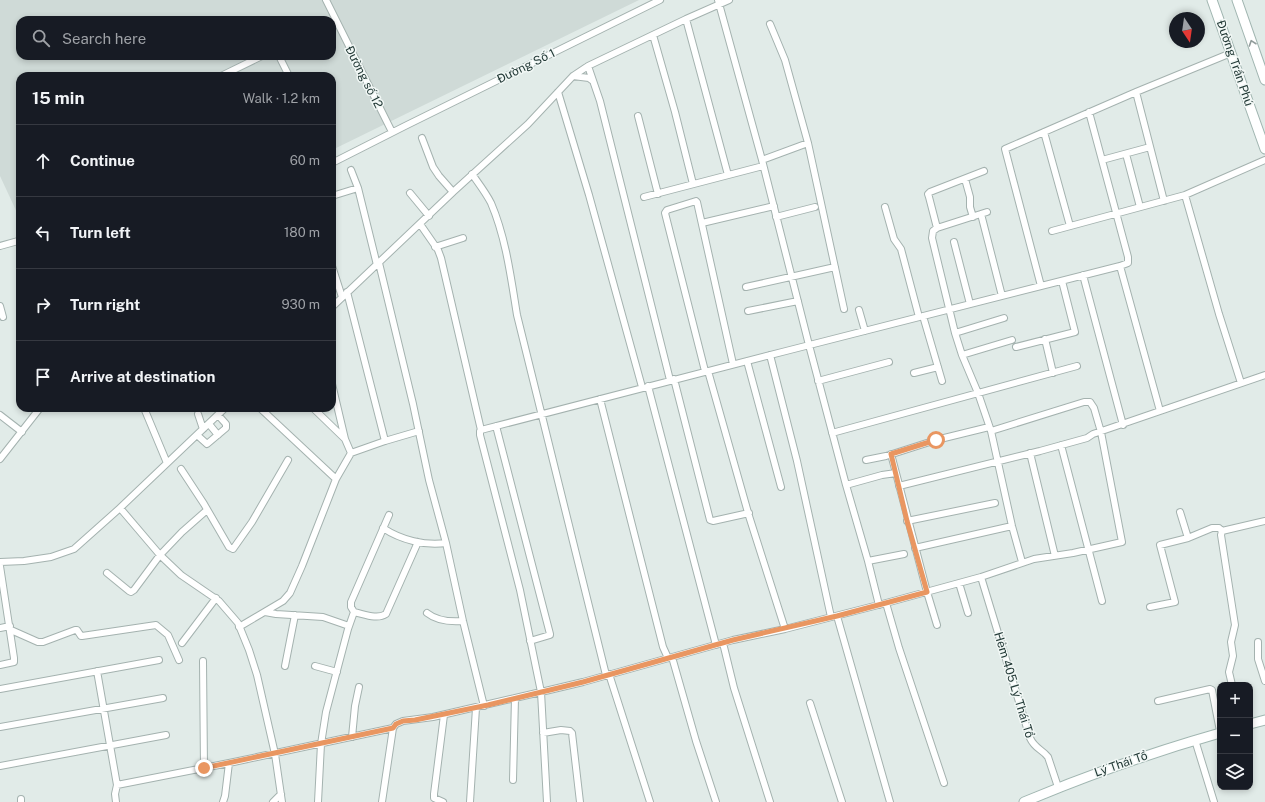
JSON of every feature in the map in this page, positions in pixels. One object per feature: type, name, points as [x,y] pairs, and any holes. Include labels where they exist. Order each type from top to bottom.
[{"type":"main road","name":"Đường Trần Phú","points":[[1212,0],[1265,149]]},
{"type":"main road","name":"Đường Trần Phú","points":[[1237,0],[1265,80]]},
{"type":"main road","points":[[1253,723],[1265,720]]},
{"type":"main road","name":"Lý Thái Tổ","points":[[1024,802],[1090,775],[1217,733]]},
{"type":"street","name":"Đường số 12","points":[[326,0],[332,16]]},
{"type":"street","name":"Đường Số 1","points":[[336,161],[660,0]]},
{"type":"street","points":[[336,303],[472,174],[528,124],[573,76],[588,66],[719,2],[729,0]]},
{"type":"street","points":[[719,2],[774,206],[818,381],[868,560],[879,605]]},
{"type":"street","points":[[686,19],[728,175]]},
{"type":"street","points":[[770,24],[785,60],[808,143],[844,309]]},
{"type":"street","name":"Đường số 12","points":[[336,26],[392,132]]},
{"type":"street","points":[[653,35],[675,112],[693,184]]},
{"type":"street","points":[[1041,286],[1005,148],[1231,53]]},
{"type":"street","points":[[229,72],[254,60]]},
{"type":"street","points":[[281,60],[287,72]]},
{"type":"street","points":[[588,66],[602,108],[672,380],[710,520],[713,521],[749,513]]},
{"type":"street","points":[[573,76],[589,78],[593,81]]},
{"type":"street","points":[[558,92],[645,387],[716,645]]},
{"type":"street","points":[[1136,92],[1164,201]]},
{"type":"street","points":[[482,430],[865,330],[1083,276],[1128,263],[1117,214],[1089,112]]},
{"type":"street","points":[[638,116],[658,194]]},
{"type":"street","points":[[1044,132],[1070,226]]},
{"type":"street","points":[[422,138],[433,167],[453,192]]},
{"type":"street","points":[[644,198],[728,175],[762,163],[808,143]]},
{"type":"street","points":[[1102,160],[1150,147]]},
{"type":"street","points":[[1126,154],[1140,207]]},
{"type":"street","points":[[1052,231],[1185,195],[1265,160]]},
{"type":"street","points":[[351,170],[358,188],[378,264],[484,706]]},
{"type":"street","points":[[937,228],[928,194],[984,171]]},
{"type":"street","points":[[472,174],[488,197],[497,221],[507,257],[517,315],[608,674],[650,802]]},
{"type":"street","points":[[965,178],[973,217]]},
{"type":"street","points":[[336,195],[358,188]]},
{"type":"street","points":[[410,193],[429,216]]},
{"type":"street","points":[[1185,195],[1219,314],[1242,383]]},
{"type":"street","points":[[733,364],[697,202],[667,210],[665,212],[706,371],[785,629]]},
{"type":"street","points":[[702,223],[774,206]]},
{"type":"street","points":[[776,217],[815,207]]},
{"type":"street","points":[[885,207],[894,239],[901,249],[942,381]]},
{"type":"street","points":[[1002,296],[984,213],[937,228],[933,231],[932,238],[955,333],[990,429],[1012,526],[1022,562]]},
{"type":"street","points":[[420,224],[442,258],[482,430],[480,431],[480,435],[520,590],[541,692],[547,802]]},
{"type":"street","points":[[435,247],[463,238]]},
{"type":"street","points":[[0,246],[16,242]]},
{"type":"street","points":[[954,242],[970,304]]},
{"type":"street","points":[[1120,266],[1160,411]]},
{"type":"street","points":[[746,288],[835,268]]},
{"type":"street","points":[[1083,276],[1123,425]]},
{"type":"street","points":[[336,278],[342,297]]},
{"type":"street","points":[[1016,347],[1075,332],[1062,281]]},
{"type":"street","points":[[348,292],[384,441]]},
{"type":"street","points":[[748,311],[798,301]]},
{"type":"street","points":[[0,306],[3,317]]},
{"type":"street","points":[[859,310],[865,330]]},
{"type":"street","points":[[955,333],[1004,318]]},
{"type":"street","points":[[1045,339],[1053,372]]},
{"type":"street","points":[[962,355],[1012,340]]},
{"type":"street","points":[[770,355],[797,460],[834,617],[890,802]]},
{"type":"street","points":[[747,361],[781,487]]},
{"type":"street","points":[[818,381],[888,362]]},
{"type":"street","points":[[832,433],[1077,366]]},
{"type":"street","points":[[914,373],[938,367]]},
{"type":"street","points":[[899,486],[1061,445],[1123,425],[1265,375]]},
{"type":"street","points":[[600,399],[663,647],[670,658],[716,802]]},
{"type":"street","points":[[336,401],[345,439],[351,453]]},
{"type":"street","points":[[382,802],[393,728],[396,724],[403,721],[444,715],[541,692],[723,643],[879,605],[981,577],[1022,562],[1122,542],[1100,432],[1094,408],[1090,402],[1084,402],[990,429],[936,440],[866,460]]},
{"type":"street","points":[[0,459],[37,412]]},
{"type":"street","points":[[146,412],[167,463]]},
{"type":"street","points":[[0,562],[24,561],[51,557],[68,552],[84,542],[221,412]]},
{"type":"street","points":[[264,412],[336,479]]},
{"type":"street","points":[[317,412],[345,439]]},
{"type":"street","points":[[198,414],[203,429]]},
{"type":"street","points":[[0,415],[22,432]]},
{"type":"street","points":[[197,435],[207,444],[218,435],[226,426],[218,415]]},
{"type":"street","points":[[209,424],[218,435]]},
{"type":"street","points":[[496,426],[550,634],[530,640]]},
{"type":"street","points":[[239,627],[283,601],[290,593],[336,479],[351,453],[384,441],[419,432]]},
{"type":"street","points":[[1061,445],[1102,601]]},
{"type":"street","points":[[1030,453],[1055,556]]},
{"type":"street","points":[[891,454],[907,521],[937,625]]},
{"type":"street","points":[[181,469],[229,547],[234,549],[252,522],[288,460]]},
{"type":"street","points":[[846,485],[882,475],[896,473]]},
{"type":"street","points":[[907,521],[995,503]]},
{"type":"street","points":[[120,508],[160,555],[181,575],[216,598],[239,627],[250,650],[257,675],[275,754],[282,802]]},
{"type":"street","points":[[107,573],[131,592],[160,555],[182,532],[207,510]]},
{"type":"street","points":[[1180,512],[1188,538]]},
{"type":"street","points":[[388,515],[351,602],[351,607],[354,612],[376,617],[381,617],[386,614],[418,542]]},
{"type":"street","points":[[1150,607],[1175,602],[1160,545],[1188,538],[1212,528],[1219,528],[1222,531],[1265,521]]},
{"type":"street","points":[[915,548],[1012,526]]},
{"type":"street","points":[[383,528],[418,542],[428,544],[446,543]]},
{"type":"street","points":[[1222,531],[1221,535],[1235,625],[1231,638],[1233,656],[1230,672],[1232,682]]},
{"type":"street","points":[[868,560],[904,554]]},
{"type":"street","points":[[0,566],[2,587],[11,628],[14,658],[14,662],[0,665]]},
{"type":"street","name":"Hẻm 405 Lý Thái Tổ","points":[[981,577],[1030,738],[1033,745],[1048,757],[1058,787]]},
{"type":"street","points":[[959,583],[968,613]]},
{"type":"street","points":[[182,643],[216,598]]},
{"type":"street","points":[[886,603],[944,783]]},
{"type":"street","points":[[265,612],[323,617],[349,626]]},
{"type":"street","points":[[318,802],[321,744],[326,712],[354,612]]},
{"type":"street","points":[[427,612],[432,617],[447,621],[463,621]]},
{"type":"street","points":[[285,666],[295,615]]},
{"type":"street","points":[[0,628],[11,628],[38,642],[43,642],[75,630],[77,630],[80,636],[82,636],[156,625],[168,635],[179,660]]},
{"type":"street","points":[[1258,642],[1258,659],[1265,681]]},
{"type":"street","points":[[723,643],[734,688],[770,802]]},
{"type":"street","points":[[0,689],[159,660]]},
{"type":"street","points":[[203,661],[204,768]]},
{"type":"street","points":[[315,666],[337,672]]},
{"type":"street","points":[[96,671],[117,785],[115,794],[116,802]]},
{"type":"street","points":[[352,737],[355,706],[359,687]]},
{"type":"street","points":[[1158,700],[1210,689],[1212,690],[1217,718]]},
{"type":"street","points":[[0,727],[163,698]]},
{"type":"street","points":[[513,780],[515,698]]},
{"type":"street","points":[[810,703],[842,802]]},
{"type":"street","points":[[470,802],[476,708]]},
{"type":"street","points":[[443,802],[434,798],[434,794],[444,715]]},
{"type":"street","points":[[117,785],[275,754],[393,728]]},
{"type":"street","points":[[543,733],[561,730],[570,730],[572,733],[580,802]]},
{"type":"street","points":[[0,766],[166,735]]},
{"type":"street","points":[[1195,740],[1214,802]]},
{"type":"street","points":[[223,802],[229,763]]},
{"type":"street","points":[[273,802],[281,794]]},
{"type":"shaded area","points":[[0,0],[639,0],[336,148],[336,72],[16,72],[16,210],[0,176]]},
{"type":"route","points":[[204,768],[393,728],[396,724],[403,721],[433,717],[583,682],[733,640],[785,629],[927,592],[907,521],[891,454],[936,440]]}]
